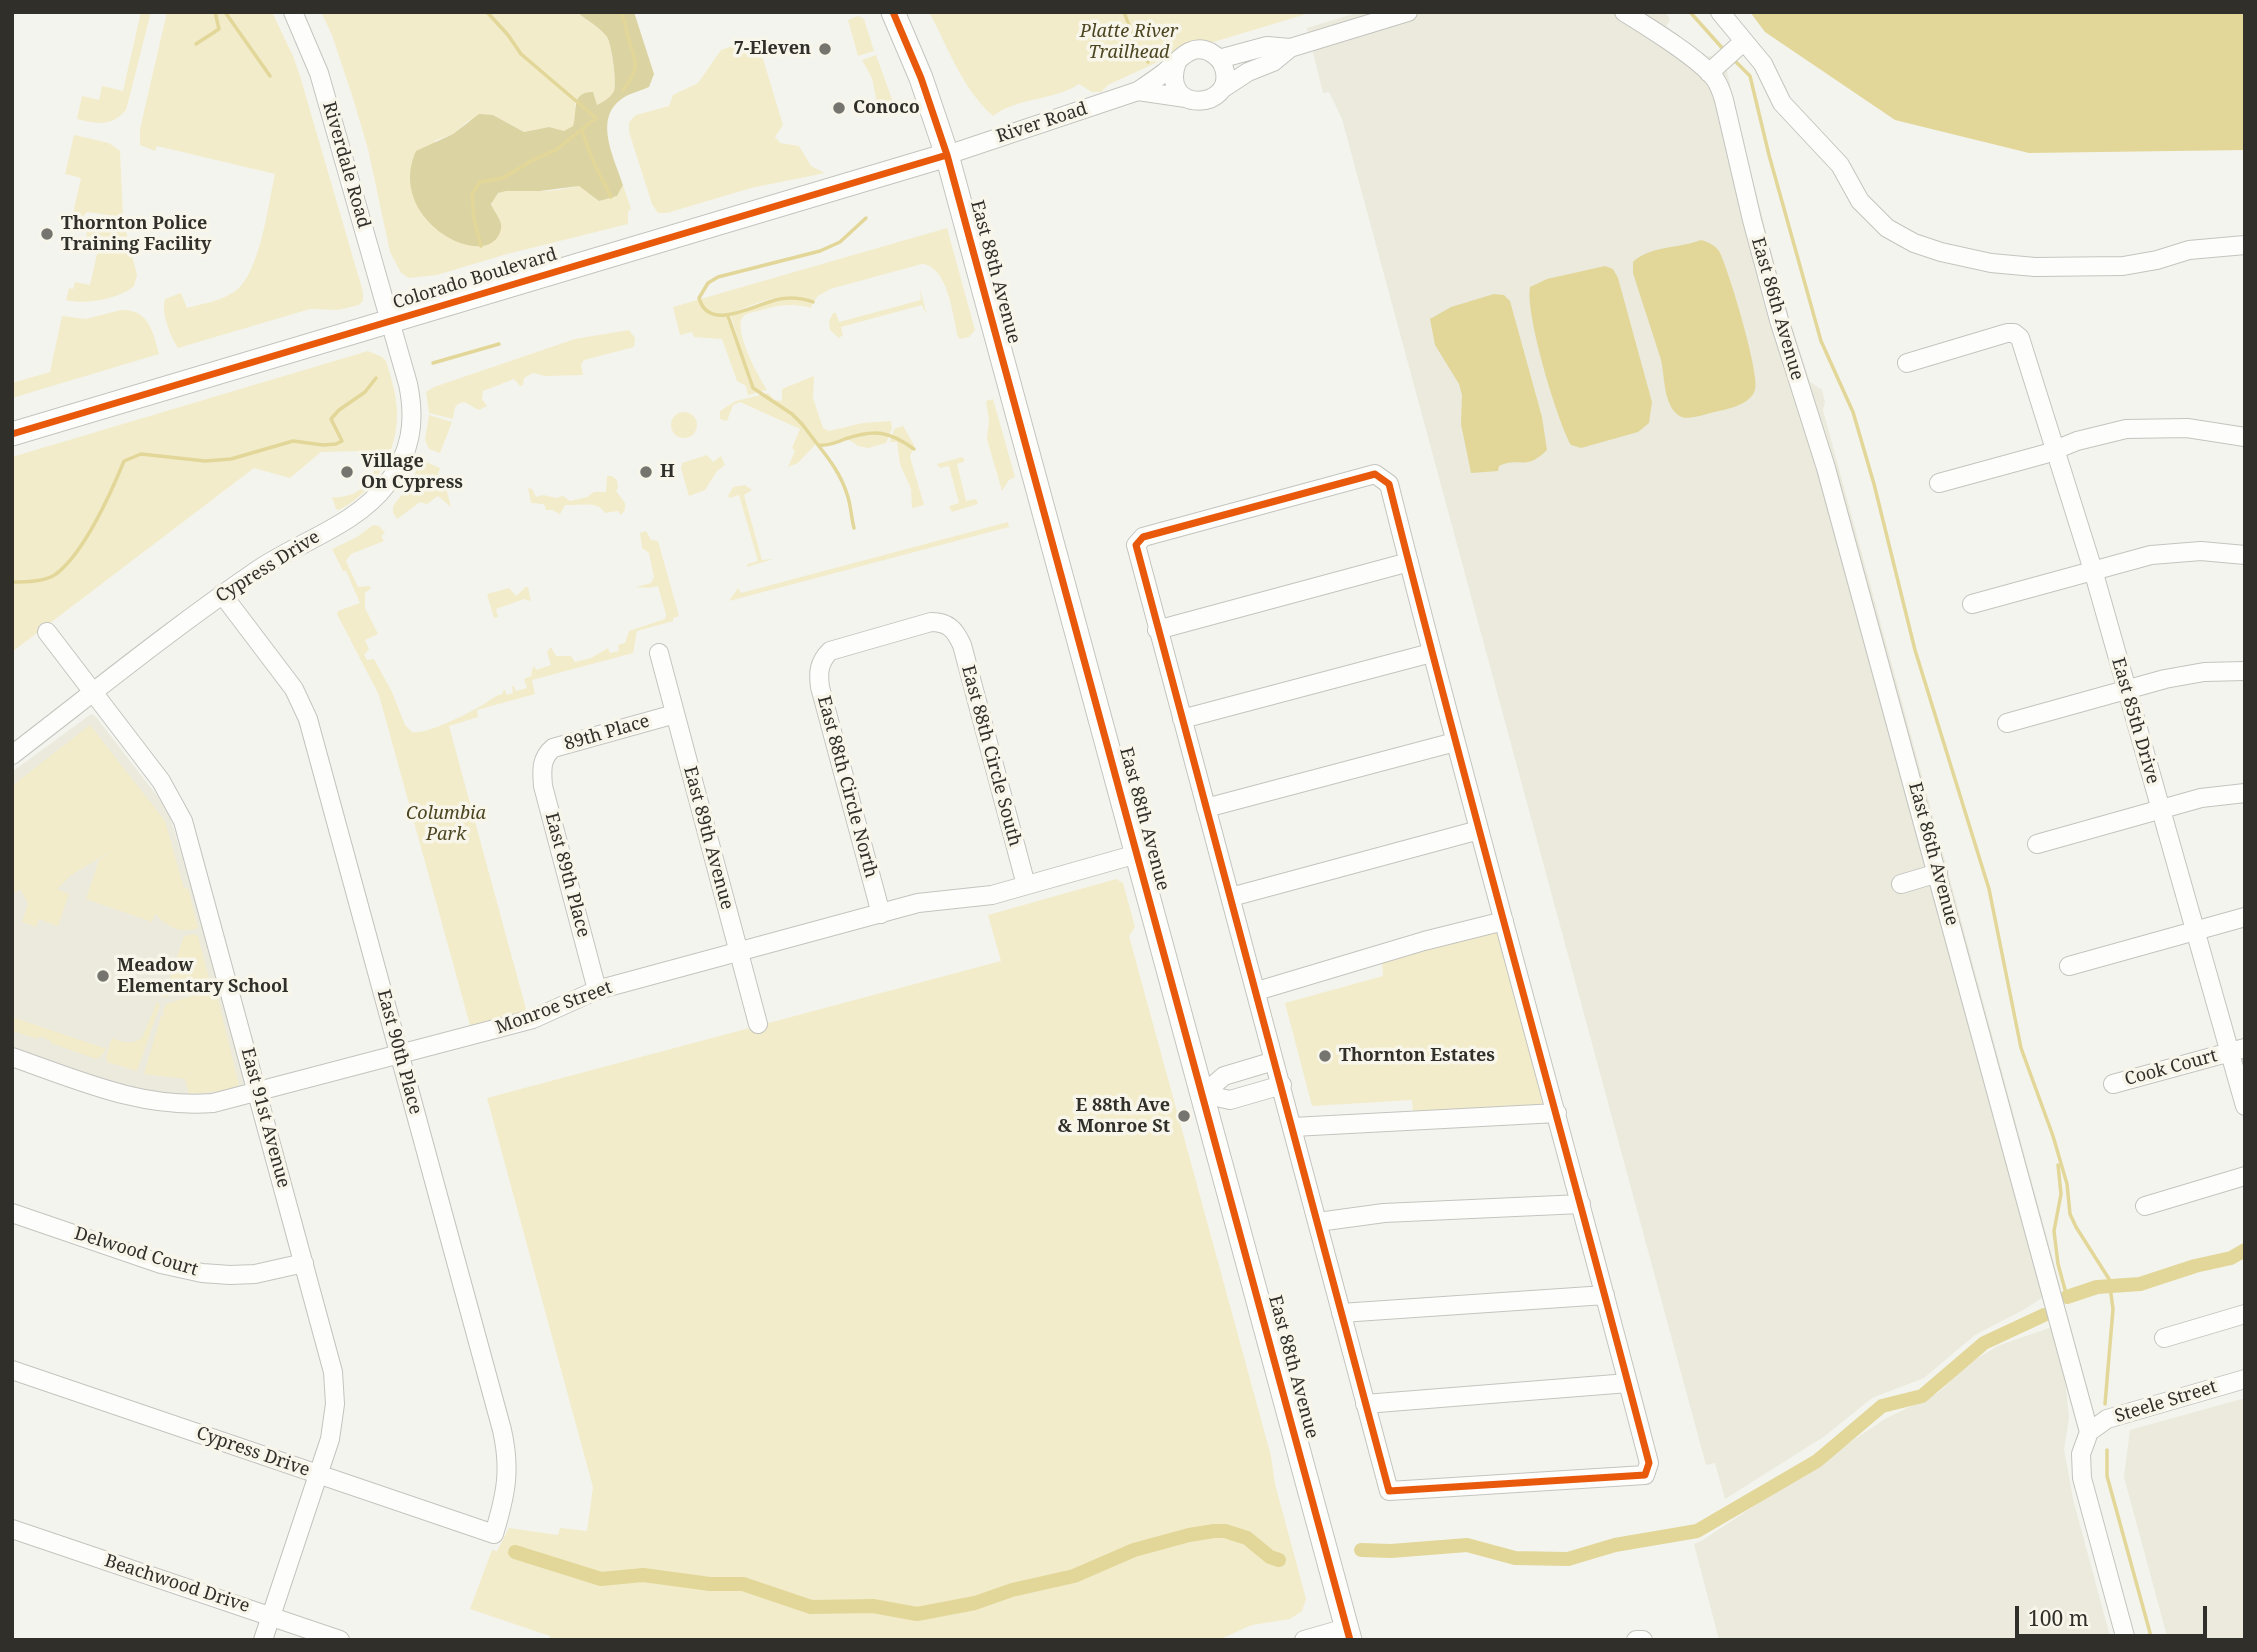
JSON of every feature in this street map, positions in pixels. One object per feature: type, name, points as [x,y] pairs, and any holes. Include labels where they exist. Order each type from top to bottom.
[{"type":"main road","name":"East 88th Avenue","points":[[893,12],[921,78],[947,155],[1348,1634]]},
{"type":"main road","name":"Colorado Boulevard","points":[[12,434],[947,155]]},
{"type":"street","name":"Riverdale Road","points":[[293,12],[319,73],[391,321]]},
{"type":"street","points":[[1219,59],[1267,46],[1290,48],[1408,12]]},
{"type":"street","points":[[1624,12],[1714,69],[1738,46]]},
{"type":"street","points":[[1720,12],[1738,46],[1763,64],[1782,103],[1839,165],[1860,201],[1887,228],[1914,243],[1991,263],[2035,267],[2123,266],[2157,260],[2189,250],[2245,245]]},
{"type":"street","points":[[1222,89],[1225,74],[1219,59],[1205,50],[1188,52],[1177,62],[1173,72],[1178,92],[1196,102],[1206,101],[1248,72],[1273,62],[1290,48]]},
{"type":"street","name":"River Road","points":[[947,155],[1138,91],[1177,62]]},
{"type":"street","name":"East 86th Avenue","points":[[1714,69],[1728,113],[1772,295],[1826,468],[2090,1432],[2081,1454],[2082,1478],[2126,1640]]},
{"type":"street","name":"River Road","points":[[1138,91],[1186,98]]},
{"type":"street","name":"Cypress Drive","points":[[12,755],[222,594],[281,555],[358,512],[377,497],[399,467],[407,449],[413,416],[408,384],[391,321]]},
{"type":"street","name":"East 85th Drive","points":[[1907,363],[2007,333],[2014,333],[2021,338],[2093,570],[2194,931],[2237,1051],[2245,1106]]},
{"type":"street","points":[[1940,484],[2056,451],[2077,441],[2108,433],[2148,428],[2187,428],[2245,437]]},
{"type":"street","points":[[1375,474],[1389,484],[1431,653],[1557,1113],[1649,1463],[1645,1475],[1389,1491],[1257,992],[1157,630],[1136,545],[1143,537],[1375,474]]},
{"type":"street","points":[[1972,604],[2093,570],[2170,552],[2201,551],[2245,555]]},
{"type":"street","points":[[1157,630],[1409,562]]},
{"type":"street","name":"East 90th Place","points":[[222,594],[294,689],[308,719],[507,1455],[505,1495],[494,1534]]},
{"type":"street","name":"East 88th Circle North","points":[[881,914],[818,674],[830,651],[840,647],[931,622],[942,622],[952,628]]},
{"type":"street","name":"East 88th Circle South","points":[[952,628],[962,645],[1026,885]]},
{"type":"street","name":"East 91st Avenue","points":[[47,632],[161,780],[183,821],[330,1359],[335,1388],[334,1420],[320,1474],[263,1640]]},
{"type":"street","name":"East 89th Avenue","points":[[659,653],[758,1024]]},
{"type":"street","points":[[1182,719],[1431,653]]},
{"type":"street","points":[[2007,723],[2182,675],[2245,671]]},
{"type":"street","name":"89th Place","points":[[543,760],[553,748],[675,714]]},
{"type":"street","points":[[1206,808],[1455,741]]},
{"type":"street","name":"East 89th Place","points":[[543,760],[543,786],[597,990]]},
{"type":"street","points":[[2037,844],[2201,798],[2245,793]]},
{"type":"street","points":[[1231,897],[1479,830]]},
{"type":"street","name":"Monroe Street","points":[[12,1057],[109,1090],[153,1101],[213,1103],[533,1019],[597,990],[918,903],[978,897],[1137,854]]},
{"type":"street","points":[[1901,884],[1938,873]]},
{"type":"street","points":[[2069,966],[2245,917]]},
{"type":"street","points":[[1257,992],[1424,941],[1504,921]]},
{"type":"street","name":"Cook Court","points":[[2113,1084],[2237,1051]]},
{"type":"street","points":[[1203,1094],[1224,1076],[1274,1061]]},
{"type":"street","points":[[1203,1094],[1230,1100],[1282,1085]]},
{"type":"street","points":[[1293,1127],[1557,1113]]},
{"type":"street","points":[[2145,1206],[2245,1176]]},
{"type":"street","points":[[1318,1222],[1384,1213],[1581,1204]]},
{"type":"street","name":"Delwood Court","points":[[12,1213],[161,1264],[202,1273],[255,1274],[304,1263]]},
{"type":"street","points":[[1341,1312],[1605,1295]]},
{"type":"street","points":[[2164,1338],[2245,1314]]},
{"type":"street","name":"Cypress Drive","points":[[12,1370],[494,1534]]},
{"type":"street","name":"Steele Street","points":[[2090,1432],[2108,1419],[2245,1379]]},
{"type":"street","points":[[1366,1404],[1628,1383]]},
{"type":"street","name":"Beachwood Drive","points":[[12,1529],[340,1640]]},
{"type":"street","points":[[1304,1640],[1348,1634]]},
{"type":"street","points":[[1636,1640],[1643,1640]]},
{"type":"shaded area","points":[[577,12],[634,12],[654,74],[649,87],[623,98],[614,106],[609,116],[608,139],[623,185],[617,196],[599,201],[579,186],[540,191],[506,191],[498,193],[491,204],[501,226],[493,242],[479,246],[461,243],[443,234],[426,219],[414,200],[410,177],[416,151],[453,134],[479,114],[493,115],[524,132],[549,127],[564,131],[573,126],[576,103],[581,95],[593,92],[597,105],[614,91],[614,64],[607,37]]},
{"type":"shaded area","points":[[1360,12],[1665,12],[1670,19],[1666,27],[1707,56],[1718,57],[1726,66],[1785,304],[1810,382],[1822,390],[1825,402],[1823,410],[2060,1286],[2025,1309],[1975,1335],[1924,1378],[1872,1398],[1825,1436],[1725,1499],[1715,1463],[1706,1465],[1342,119],[1329,92],[1323,93],[1307,28]]},
{"type":"shaded area","points":[[1750,12],[2245,12],[2245,150],[2029,153],[1895,120],[1765,32]]},
{"type":"shaded area","points":[[1701,240],[1715,247],[1723,261],[1749,345],[1756,381],[1752,395],[1738,405],[1686,418],[1673,410],[1667,397],[1661,360],[1633,273],[1633,262],[1656,250]]},
{"type":"shaded area","points":[[1605,266],[1613,269],[1618,278],[1652,402],[1649,423],[1638,432],[1581,448],[1571,445],[1551,391],[1532,320],[1530,287],[1547,279]]},
{"type":"shaded area","points":[[1494,294],[1504,295],[1510,301],[1542,417],[1547,450],[1528,462],[1506,463],[1499,466],[1498,471],[1471,473],[1461,424],[1462,395],[1459,384],[1435,345],[1430,319],[1451,307]]},
{"type":"shaded area","points":[[91,714],[158,797],[170,817],[244,1082],[243,1087],[199,1097],[143,1093],[12,1049],[12,772]]},
{"type":"shaded area","points":[[2055,1326],[2069,1418],[2064,1449],[2073,1499],[2111,1640],[1719,1640],[1694,1544],[1885,1419],[1938,1393],[1967,1364],[2000,1345]]},
{"type":"shaded area","points":[[2245,1398],[2245,1640],[2168,1640],[2124,1477],[2130,1430]]},
{"type":"green space","points":[[141,12],[151,12],[126,110],[109,122],[77,119],[82,96],[99,100],[102,86],[123,91]]},
{"type":"green space","points":[[167,12],[272,12],[300,76],[363,292],[363,301],[359,305],[338,310],[310,309],[178,348],[167,324],[165,299],[181,293],[187,308],[223,298],[243,283],[262,238],[275,174],[157,146],[155,151],[140,145],[140,129]]},
{"type":"green space","points":[[321,12],[577,12],[600,30],[609,41],[615,81],[614,91],[608,98],[596,105],[594,99],[575,102],[576,116],[573,126],[564,132],[549,127],[524,132],[493,115],[468,121],[453,134],[434,141],[495,215],[493,199],[506,190],[550,191],[579,186],[600,200],[617,196],[623,185],[631,209],[628,211],[628,224],[507,254],[437,275],[409,278],[401,273],[390,252],[368,149],[352,95],[332,35]]},
{"type":"green space","name":"Platte River Trailhead","points":[[929,12],[1313,12],[1177,53],[1108,85],[1101,92],[1092,92],[1079,84],[1058,93],[1013,105],[993,116],[972,93],[956,67]]},
{"type":"green space","points":[[858,16],[864,19],[874,51],[858,56],[848,20]]},
{"type":"green space","points":[[753,39],[767,43],[760,49],[783,125],[775,137],[780,143],[799,146],[811,166],[825,173],[751,188],[667,213],[658,213],[652,204],[629,132],[629,122],[636,115],[669,106],[673,95],[698,83],[721,50]]},
{"type":"green space","points":[[876,55],[897,113],[884,114],[878,108],[872,78],[862,60]]},
{"type":"green space","points":[[74,135],[109,143],[120,151],[123,217],[87,212],[80,219],[77,218],[75,223],[71,222],[81,178],[65,174]]},
{"type":"green space","points":[[124,223],[137,275],[134,286],[128,291],[102,300],[66,300],[69,288],[73,289],[75,282],[90,285],[98,250],[84,247],[87,232]]},
{"type":"green space","points":[[947,228],[975,330],[969,337],[958,337],[943,282],[931,267],[922,264],[830,289],[814,301],[803,297],[781,297],[727,314],[748,380],[756,393],[748,395],[746,386],[737,381],[722,339],[694,337],[692,332],[680,335],[673,307]]},
{"type":"green space","points":[[920,289],[927,315],[922,305],[841,327],[843,335],[839,338],[830,330],[829,321],[833,313],[836,313],[839,322],[921,300]]},
{"type":"green space","points":[[794,298],[812,304],[811,308],[780,306],[749,313],[742,318],[740,325],[744,344],[767,390],[757,392],[751,384],[731,316],[765,304]]},
{"type":"green space","points":[[121,310],[138,313],[144,318],[152,330],[159,354],[12,398],[12,383],[50,372],[62,316],[86,319]]},
{"type":"green space","points":[[629,330],[635,338],[634,347],[584,360],[581,365],[583,375],[545,376],[533,373],[524,378],[523,385],[520,386],[514,379],[483,391],[482,399],[487,406],[479,410],[464,402],[456,406],[453,419],[429,413],[426,392],[434,387],[575,339]]},
{"type":"green space","points":[[368,351],[386,361],[396,397],[397,425],[389,454],[374,481],[364,492],[339,510],[336,509],[332,497],[356,492],[372,475],[376,459],[369,459],[361,451],[321,452],[290,478],[254,468],[12,652],[12,457]]},
{"type":"green space","points":[[814,376],[813,398],[823,428],[829,431],[863,423],[891,421],[892,428],[886,443],[868,448],[858,446],[847,438],[830,444],[816,444],[798,463],[788,467],[800,429],[740,402],[733,405],[727,421],[720,419],[720,411],[736,401],[768,393],[774,400],[782,401],[782,389]]},
{"type":"green space","points":[[993,399],[1015,477],[1009,480],[1002,491],[987,439],[989,420],[986,401]]},
{"type":"green space","points":[[684,412],[693,416],[697,425],[693,434],[684,438],[675,434],[671,425],[675,416]]},
{"type":"green space","points":[[429,415],[452,422],[440,453],[429,449],[425,440]]},
{"type":"green space","points":[[903,426],[914,445],[910,457],[924,505],[912,508],[911,489],[900,464],[897,442],[890,442],[894,429]]},
{"type":"green space","points":[[707,455],[713,462],[721,456],[725,465],[717,471],[705,490],[689,496],[682,463]]},
{"type":"green space","points":[[962,457],[965,461],[957,464],[966,501],[976,499],[978,504],[952,512],[949,506],[959,503],[949,466],[940,468],[937,464]]},
{"type":"green space","points":[[426,462],[440,468],[436,480],[445,484],[451,507],[438,496],[427,504],[420,502],[397,519],[393,506],[408,487],[418,467]]},
{"type":"green space","points":[[607,476],[617,480],[616,491],[625,503],[625,510],[621,515],[618,511],[605,513],[598,506],[588,504],[565,505],[560,514],[546,510],[544,504],[531,503],[528,488],[532,489],[536,497],[563,496],[570,501],[587,497],[594,492],[606,492]]},
{"type":"green space","points":[[745,485],[752,490],[744,495],[762,560],[773,559],[747,567],[748,564],[758,561],[739,495],[730,498],[728,496],[733,487]]},
{"type":"green space","points":[[1008,522],[1009,527],[729,601],[738,588],[741,593]]},
{"type":"green space","name":"Columbia Park","points":[[373,525],[379,526],[385,533],[381,536],[384,541],[351,554],[346,561],[358,587],[371,588],[365,593],[365,608],[378,634],[365,640],[369,649],[364,655],[367,660],[374,659],[392,692],[405,725],[412,732],[427,730],[459,718],[502,694],[504,689],[507,695],[513,693],[514,686],[516,691],[527,688],[524,679],[531,676],[533,667],[536,670],[551,665],[547,652],[551,647],[556,656],[571,656],[575,662],[591,658],[608,648],[610,653],[619,651],[618,645],[625,643],[629,631],[665,619],[658,586],[636,587],[651,583],[654,577],[649,553],[642,548],[640,533],[646,531],[651,540],[658,541],[679,616],[673,618],[673,621],[637,631],[633,653],[532,680],[535,694],[477,710],[478,717],[449,726],[529,1020],[473,1036],[379,695],[337,614],[338,611],[360,603],[346,571],[343,571],[332,549],[357,537]]},
{"type":"green space","points":[[526,587],[531,601],[524,599],[496,609],[498,617],[494,618],[487,594],[509,588],[516,596]]},
{"type":"green space","points":[[90,725],[165,821],[184,888],[188,888],[198,928],[180,930],[165,923],[155,914],[152,922],[86,899],[99,860],[113,850],[71,875],[57,889],[69,894],[58,926],[39,919],[36,927],[22,922],[28,904],[21,890],[12,893],[12,786]]},
{"type":"green space","points":[[1116,879],[1123,883],[1135,927],[1129,936],[1271,1456],[1275,1484],[1306,1599],[1302,1611],[1290,1619],[1252,1625],[1218,1640],[551,1640],[550,1636],[470,1609],[492,1550],[497,1551],[509,1528],[558,1535],[560,1528],[587,1531],[593,1487],[487,1098],[1001,961],[988,915]]},
{"type":"green space","points":[[1496,932],[1501,937],[1544,1102],[1540,1107],[1413,1114],[1412,1100],[1312,1106],[1285,1003],[1383,976],[1384,960]]},
{"type":"green space","points":[[184,936],[198,936],[210,982],[165,997],[160,996],[158,993],[164,995]]},
{"type":"green space","points":[[211,990],[216,991],[239,1085],[220,1091],[189,1094],[185,1079],[144,1074],[166,1004]]},
{"type":"green space","points":[[157,1002],[160,1005],[137,1071],[107,1062],[112,1038],[134,1042],[142,1038]]},
{"type":"green space","points":[[12,1017],[104,1048],[106,1046],[105,1050],[96,1059],[51,1043],[40,1036],[38,1039],[12,1031]]},
{"type":"waterway","points":[[196,44],[219,29],[215,12]]},
{"type":"waterway","points":[[225,12],[270,76]]},
{"type":"waterway","points":[[481,246],[474,219],[472,194],[480,182],[503,178],[556,150],[596,118],[521,54],[487,12]]},
{"type":"waterway","points":[[620,12],[635,62],[633,74],[623,90]]},
{"type":"waterway","points":[[1124,12],[1136,44],[1148,62]]},
{"type":"waterway","points":[[1690,12],[1724,50]]},
{"type":"waterway","points":[[1734,60],[1750,76],[1821,341],[1853,412],[1874,484],[1915,650],[1989,889],[2021,1048],[2053,1136],[2067,1184],[2070,1214],[2109,1279],[2113,1309],[2105,1404]]},
{"type":"waterway","points":[[582,131],[611,197]]},
{"type":"waterway","points":[[813,302],[784,298],[723,315],[712,314],[704,309],[699,298],[708,283],[718,277],[820,251],[840,242],[866,218]]},
{"type":"waterway","points":[[728,316],[753,388],[792,414],[818,445],[829,445],[873,433],[897,438],[914,449]]},
{"type":"waterway","points":[[433,363],[499,344]]},
{"type":"waterway","points":[[12,582],[47,579],[66,564],[96,522],[124,461],[141,454],[205,461],[231,459],[293,441],[336,444],[342,441],[331,419],[365,392],[376,378]]},
{"type":"waterway","points":[[818,445],[845,487],[854,528]]},
{"type":"waterway","points":[[2058,1165],[2061,1194],[2054,1231],[2058,1264],[2067,1297]]},
{"type":"waterway","points":[[2067,1297],[2097,1287],[2140,1284],[2195,1266],[2231,1258],[2245,1250]]},
{"type":"waterway","points":[[1361,1550],[1391,1551],[1467,1545],[1515,1558],[1568,1559],[1615,1545],[1697,1531],[1817,1461],[1882,1406],[1922,1396],[1984,1343],[2044,1315]]},
{"type":"waterway","points":[[2107,1450],[2107,1476],[2152,1640]]},
{"type":"waterway","points":[[515,1552],[601,1579],[643,1575],[710,1584],[743,1584],[811,1607],[873,1606],[917,1614],[975,1603],[1012,1590],[1074,1576],[1134,1550],[1214,1531],[1225,1531],[1247,1538],[1270,1557],[1279,1560]]},
{"type":"cycle path","points":[[893,12],[921,78],[947,155],[1350,1640]]},
{"type":"cycle path","points":[[12,434],[947,155]]},
{"type":"cycle path","points":[[1375,474],[1389,484],[1649,1463],[1645,1475],[1389,1491],[1136,545],[1143,537],[1375,474]]},
{"type":"place","name":"7-Eleven","points":[[825,49]]},
{"type":"place","name":"Conoco","points":[[839,108]]},
{"type":"place","name":"Thornton Police Training Facility","points":[[47,234]]},
{"type":"place","name":"Village On Cypress","points":[[347,472]]},
{"type":"place","name":"H","points":[[646,472]]},
{"type":"place","name":"Meadow Elementary School","points":[[103,976]]},
{"type":"place","name":"Thornton Estates","points":[[1325,1056]]},
{"type":"place","name":"E 88th Ave & Monroe St","points":[[1184,1116]]}]
